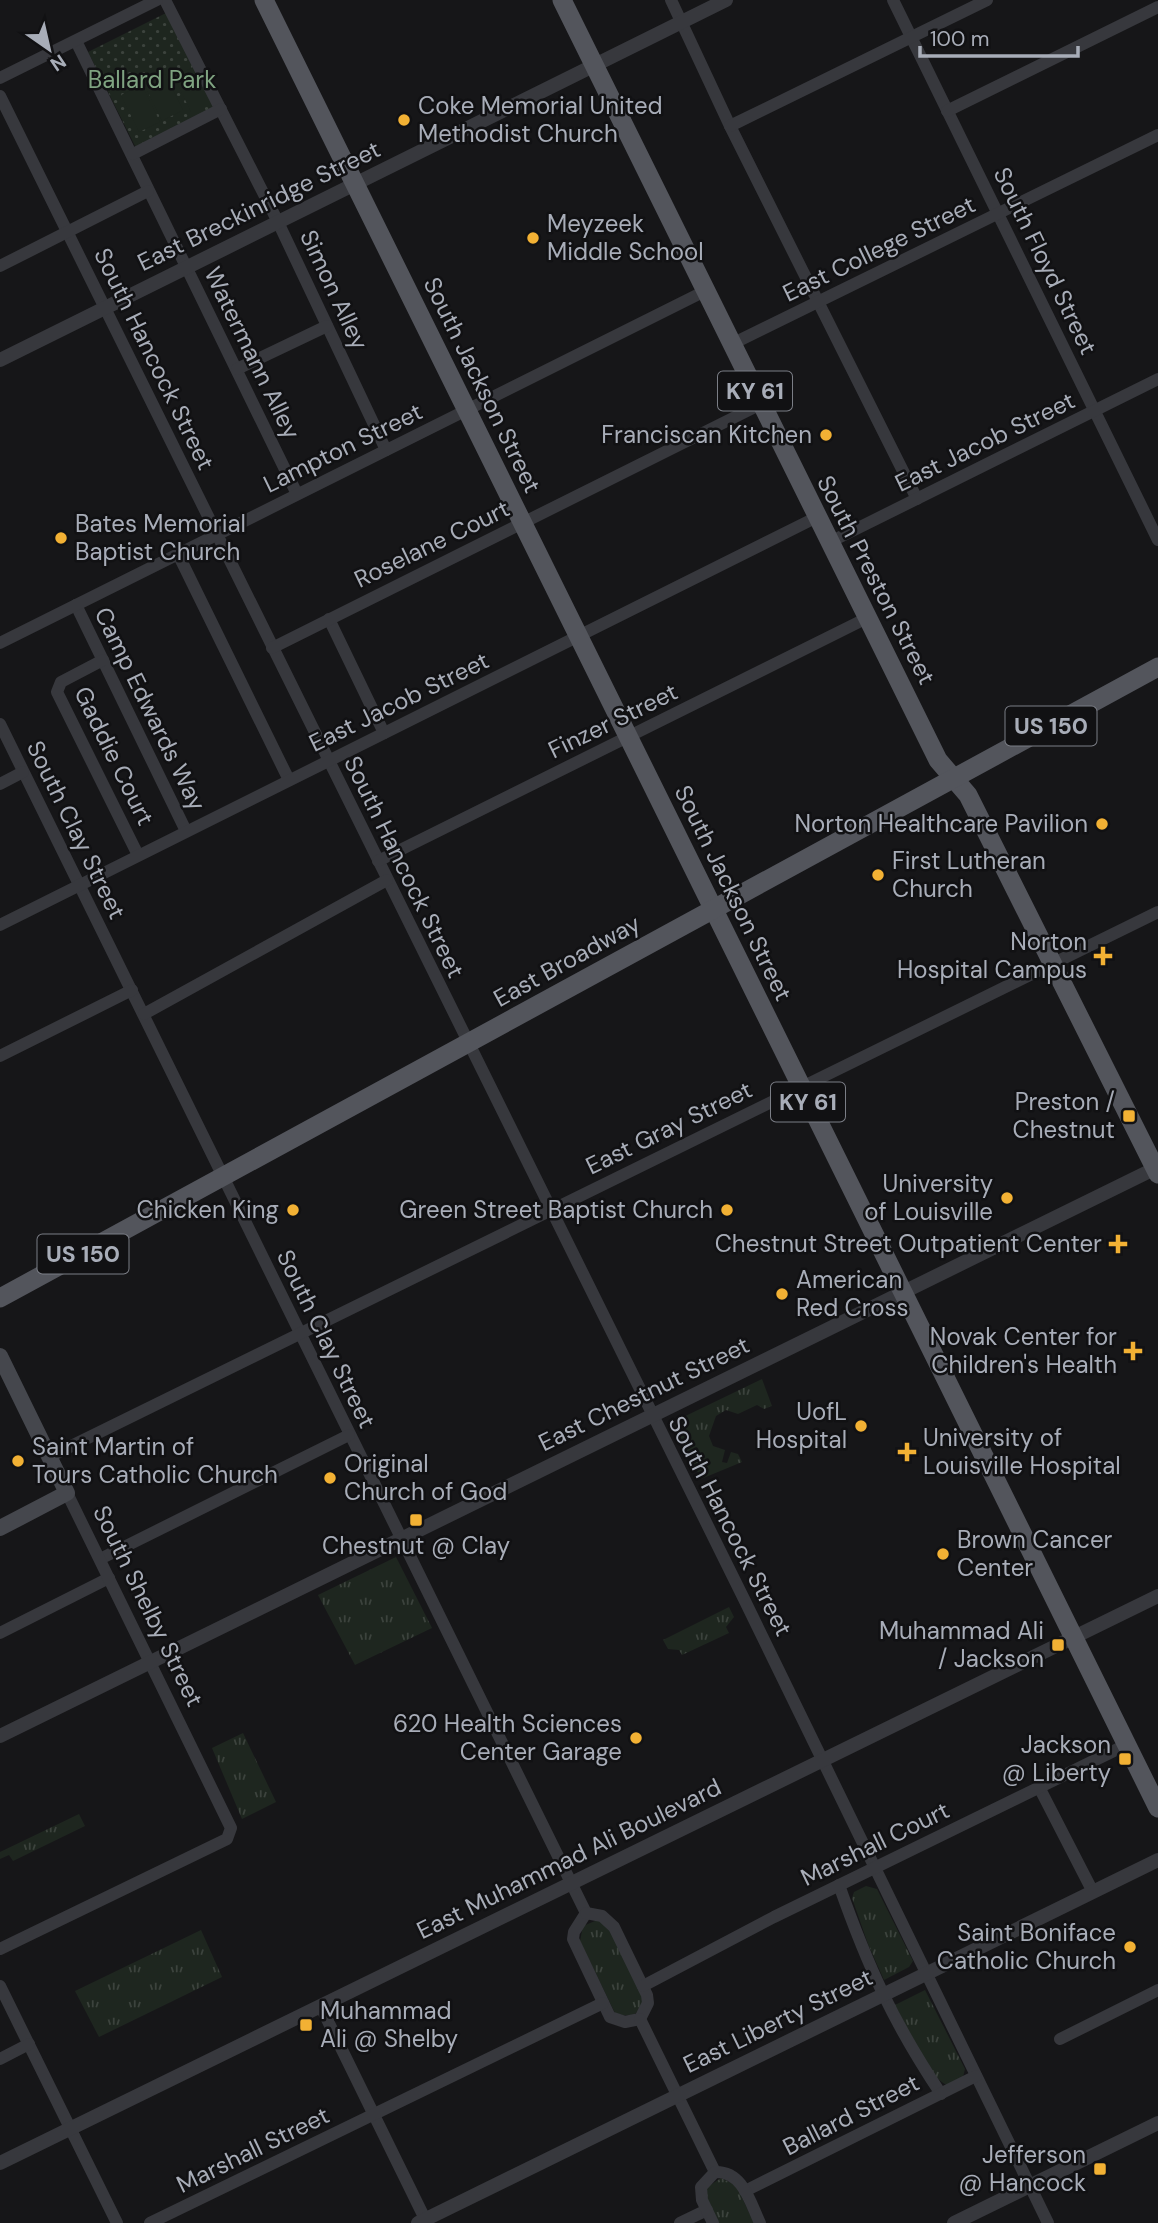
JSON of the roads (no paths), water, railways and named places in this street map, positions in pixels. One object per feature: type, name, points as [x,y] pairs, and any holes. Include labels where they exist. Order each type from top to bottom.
[{"type":"main road","name":"South Jackson Street","points":[[264,0],[1158,1808]]},
{"type":"main road","name":"South Preston Street","points":[[562,0],[937,760],[968,795],[1157,1170]]},
{"type":"main road","name":"East Broadway","points":[[0,1298],[225,1178],[1158,667]]},
{"type":"main road","name":"South Shelby Street","points":[[0,1356],[67,1493]]},
{"type":"main road","points":[[0,1528],[67,1493]]},
{"type":"street","points":[[0,78],[157,0]]},
{"type":"street","name":"Simon Alley","points":[[165,0],[278,222],[386,450]]},
{"type":"street","points":[[671,0],[730,126],[917,499]]},
{"type":"street","name":"East Breckinridge Street","points":[[0,360],[726,0]]},
{"type":"street","name":"South Floyd Street","points":[[893,0],[1000,213],[1158,540]]},
{"type":"street","points":[[730,126],[987,0]]},
{"type":"street","points":[[947,111],[1158,7]]},
{"type":"street","name":"Watermann Alley","points":[[76,41],[298,494]]},
{"type":"street","name":"South Hancock Street","points":[[0,96],[1048,2223]]},
{"type":"street","points":[[133,154],[221,109]]},
{"type":"street","name":"East College Street","points":[[732,344],[1158,135]]},
{"type":"street","points":[[0,266],[148,191]]},
{"type":"street","name":"Lampton Street","points":[[0,643],[705,291]]},
{"type":"street","points":[[237,369],[327,326]]},
{"type":"street","name":"East Jacob Street","points":[[830,542],[1158,379]]},
{"type":"street","name":"Roselane Court","points":[[272,648],[761,404]]},
{"type":"street","name":"East Jacob Street","points":[[0,925],[817,517]]},
{"type":"street","points":[[178,554],[289,780]]},
{"type":"street","name":"Camp Edwards Way","points":[[76,605],[186,831]]},
{"type":"street","name":"Finzer Street","points":[[378,862],[867,618]]},
{"type":"street","points":[[329,619],[384,733]]},
{"type":"street","name":"Gaddie Court","points":[[103,660],[61,682],[57,692],[138,855]]},
{"type":"street","name":"South Clay Street","points":[[0,724],[586,1913]]},
{"type":"street","points":[[0,784],[23,772]]},
{"type":"street","points":[[144,1014],[387,880]]},
{"type":"street","name":"East Gray Street","points":[[49,1457],[1158,912]]},
{"type":"street","points":[[0,1056],[132,990]]},
{"type":"street","name":"East Chestnut Street","points":[[0,1736],[1157,1170]]},
{"type":"street","points":[[100,1559],[349,1435]]},
{"type":"street","name":"South Shelby Street","points":[[0,1949],[226,1839],[230,1823],[67,1493]]},
{"type":"street","points":[[0,1633],[109,1578]]},
{"type":"street","name":"East Muhammad Ali Boulevard","points":[[0,2162],[1158,1596]]},
{"type":"street","name":"Marshall Court","points":[[643,1986],[839,1885],[1128,1744]]},
{"type":"street","points":[[1039,1787],[1093,1892]]},
{"type":"street","name":"East Liberty Street","points":[[423,2222],[1158,1860]]},
{"type":"street","points":[[839,1885],[881,1996],[907,2042],[942,2094]]},
{"type":"street","points":[[586,1913],[602,1916],[614,1927],[643,1986],[648,2003],[640,2020],[625,2022],[610,2017],[573,1939],[574,1932],[586,1913]]},
{"type":"street","points":[[0,1986],[117,2223]]},
{"type":"street","points":[[1060,2039],[1158,1990]]},
{"type":"street","points":[[375,2114],[603,2003]]},
{"type":"street","points":[[321,2007],[375,2114],[423,2222]]},
{"type":"street","points":[[640,2020],[715,2172]]},
{"type":"street","points":[[0,2059],[29,2044]]},
{"type":"street","name":"Ballard Street","points":[[745,2191],[976,2076]]},
{"type":"street","name":"Marshall Street","points":[[150,2223],[375,2114]]},
{"type":"street","points":[[954,2223],[1158,2123]]},
{"type":"street","points":[[715,2172],[733,2175],[745,2191],[760,2223]]},
{"type":"street","points":[[713,2223],[701,2187],[715,2172]]},
{"type":"street","points":[[680,2223],[707,2210]]},
{"type":"place","name":"Coke Memorial United Methodist Church","points":[[404,120]]},
{"type":"place","name":"Meyzeek Middle School","points":[[533,238]]},
{"type":"place","name":"Franciscan Kitchen","points":[[826,435]]},
{"type":"place","name":"Bates Memorial Baptist Church","points":[[61,538]]},
{"type":"place","name":"Norton Healthcare Pavilion","points":[[1102,824]]},
{"type":"place","name":"First Lutheran Church","points":[[878,875]]},
{"type":"place","name":"Norton Hospital Campus","points":[[1103,956]]},
{"type":"place","name":"Preston / Chestnut","points":[[1129,1116]]},
{"type":"place","name":"University of Louisville","points":[[1007,1198]]},
{"type":"place","name":"Chicken King","points":[[293,1210]]},
{"type":"place","name":"Green Street Baptist Church","points":[[727,1210]]},
{"type":"place","name":"Chestnut Street Outpatient Center","points":[[1118,1244]]},
{"type":"place","name":"American Red Cross","points":[[782,1294]]},
{"type":"place","name":"Novak Center for Children's Health","points":[[1133,1351]]},
{"type":"place","name":"UofL Hospital","points":[[861,1426]]},
{"type":"place","name":"University of Louisville Hospital","points":[[907,1452]]},
{"type":"place","name":"Saint Martin of Tours Catholic Church","points":[[18,1461]]},
{"type":"place","name":"Original Church of God","points":[[330,1478]]},
{"type":"place","name":"Chestnut @ Clay","points":[[416,1520]]},
{"type":"place","name":"Brown Cancer Center","points":[[943,1554]]},
{"type":"place","name":"Muhammad Ali / Jackson","points":[[1058,1645]]},
{"type":"place","name":"620 Health Sciences Center Garage","points":[[636,1738]]},
{"type":"place","name":"Jackson @ Liberty","points":[[1125,1759]]},
{"type":"place","name":"Saint Boniface Catholic Church","points":[[1130,1947]]},
{"type":"place","name":"Muhammad Ali @ Shelby","points":[[306,2025]]},
{"type":"place","name":"Jefferson @ Hancock","points":[[1100,2169]]},
{"type":"park label","name":"Ballard Park","points":[[152,80]]}]
